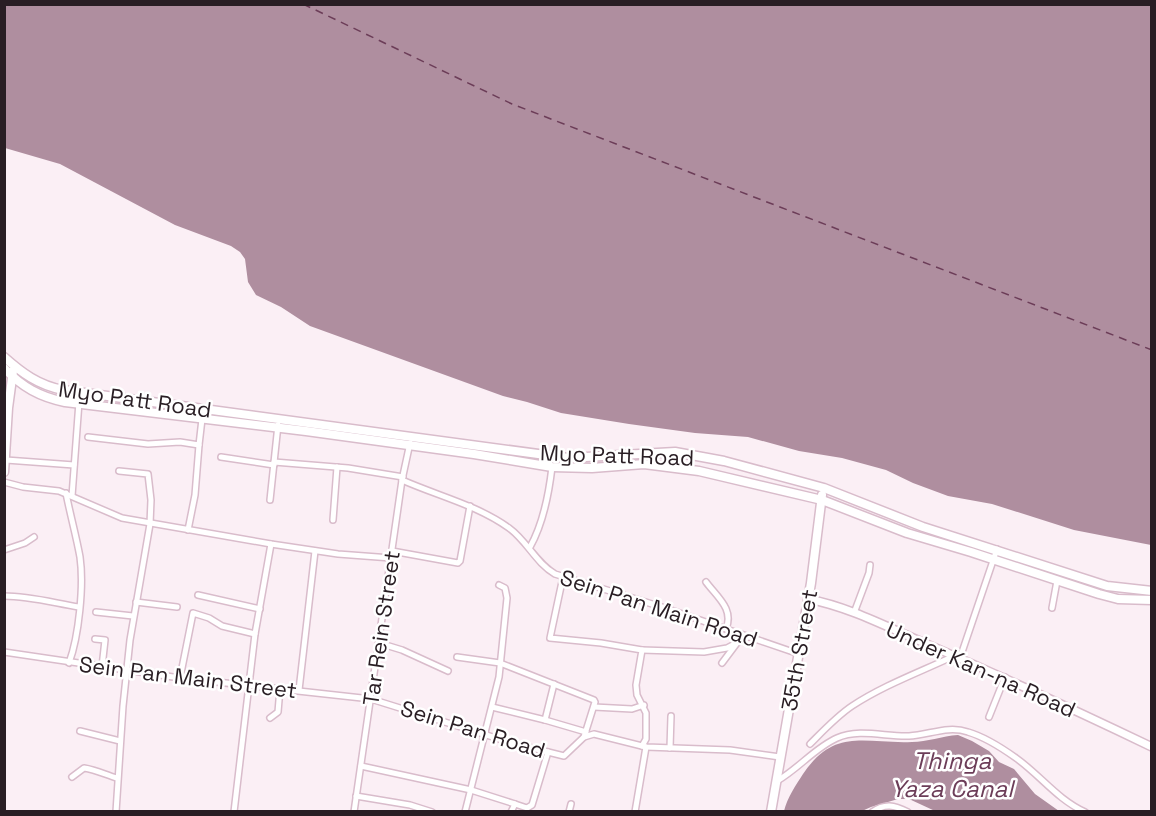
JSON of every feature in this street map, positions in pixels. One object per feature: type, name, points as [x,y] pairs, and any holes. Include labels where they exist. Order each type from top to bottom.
[{"type":"main road","name":"Myo Patt Road","points":[[4,357],[10,370],[38,395],[48,399],[202,419],[279,423],[568,458],[675,452],[724,461],[824,488],[923,527],[1113,588],[1152,591]]},
{"type":"main road","name":"Myo Patt Road","points":[[10,370],[54,388],[279,423]]},
{"type":"main road","points":[[4,472],[6,405],[10,370]]},
{"type":"main road","points":[[135,399],[135,409]]},
{"type":"main road","name":"Myo Patt Road","points":[[410,440],[552,467],[644,464],[670,466],[822,500],[898,530],[1111,597],[1152,600]]},
{"type":"main road","points":[[567,468],[568,458]]},
{"type":"main road","name":"35th Street","points":[[771,812],[808,599],[824,488]]},
{"type":"main road","points":[[1111,597],[1113,588]]},
{"type":"street","points":[[69,663],[75,640],[79,607],[80,559],[69,494],[74,465],[79,402]]},
{"type":"street","points":[[188,530],[195,495],[202,419]]},
{"type":"street","points":[[270,500],[279,423]]},
{"type":"street","points":[[88,437],[148,444],[180,442],[199,446]]},
{"type":"street","name":"Tar Rein Street","points":[[354,812],[410,440]]},
{"type":"street","name":"Sein Pan Main Road","points":[[221,457],[274,464],[337,467],[403,479],[470,507],[507,526],[530,547],[548,570],[563,578],[799,654]]},
{"type":"street","points":[[6,460],[74,465]]},
{"type":"street","points":[[333,520],[337,467]]},
{"type":"street","points":[[530,547],[540,525],[552,467]]},
{"type":"street","points":[[116,812],[120,741],[133,616],[150,524],[151,500],[148,474],[119,471]]},
{"type":"street","points":[[4,482],[23,488],[50,489],[69,494],[117,517],[150,524],[315,551],[392,555],[458,562],[470,507]]},
{"type":"street","points":[[4,550],[25,543],[34,537]]},
{"type":"street","points":[[234,812],[255,634],[271,544]]},
{"type":"street","points":[[810,744],[857,703],[881,688],[957,657],[997,549]]},
{"type":"street","points":[[299,690],[315,551]]},
{"type":"street","points":[[854,613],[870,565]]},
{"type":"street","points":[[563,578],[550,638],[642,650],[704,652],[727,648],[748,637]]},
{"type":"street","points":[[1052,608],[1057,581]]},
{"type":"street","points":[[706,582],[728,610],[730,619],[726,629]]},
{"type":"street","points":[[465,812],[492,707],[500,663],[507,598],[505,588],[499,585]]},
{"type":"street","points":[[198,595],[260,609]]},
{"type":"street","points":[[4,596],[32,597],[46,602],[79,607]]},
{"type":"street","name":"Under Kan-na Road","points":[[808,599],[828,603],[854,613],[1005,677],[1152,747]]},
{"type":"street","points":[[136,602],[177,607]]},
{"type":"street","points":[[96,612],[133,616]]},
{"type":"street","points":[[180,678],[193,613],[222,626],[255,634]]},
{"type":"street","points":[[95,639],[105,640],[102,667]]},
{"type":"street","points":[[722,663],[738,642]]},
{"type":"street","points":[[379,643],[402,650],[448,671]]},
{"type":"street","points":[[635,812],[646,739],[644,705],[636,688],[642,650]]},
{"type":"street","name":"Sein Pan Main Street","points":[[4,652],[180,678],[371,699]]},
{"type":"street","points":[[456,657],[500,663],[594,700],[585,734]]},
{"type":"street","points":[[989,717],[1005,677]]},
{"type":"street","points":[[545,720],[554,684]]},
{"type":"street","points":[[270,718],[278,712],[280,688]]},
{"type":"street","name":"Sein Pan Road","points":[[371,699],[566,756],[585,734]]},
{"type":"street","points":[[594,707],[628,709],[644,705]]},
{"type":"street","points":[[492,707],[545,720],[585,734],[599,734],[644,747],[730,750],[780,757]]},
{"type":"street","points":[[670,716],[670,748]]},
{"type":"street","points":[[776,781],[805,762],[826,743],[840,736],[859,734],[911,736],[932,731],[958,730],[992,743],[1016,758],[1065,801],[1085,812]]},
{"type":"street","points":[[80,731],[120,741]]},
{"type":"street","points":[[361,766],[471,790],[526,808],[532,805],[548,752]]},
{"type":"street","points":[[72,777],[84,768],[97,770],[106,776],[117,778]]},
{"type":"street","points":[[356,796],[410,805],[432,812]]},
{"type":"street","points":[[511,812],[515,804]]},
{"type":"street","points":[[569,812],[571,804]]},
{"type":"street","points":[[872,812],[886,805],[893,805],[908,812]]},
{"type":"water","points":[[5,4],[1151,5],[1151,545],[1074,530],[992,504],[948,496],[886,470],[842,458],[799,451],[748,437],[695,433],[561,413],[503,396],[310,326],[281,307],[256,295],[248,282],[245,259],[231,246],[175,225],[60,164],[5,148]]},
{"type":"water","name":"Thinga Yaza Canal","points":[[958,735],[989,751],[999,762],[1014,769],[1035,794],[1059,811],[935,811],[909,799],[898,799],[862,811],[784,811],[787,801],[803,774],[827,749],[852,741],[918,742]]},
{"type":"ferry route","points":[[303,4],[512,104],[1152,350]]}]
